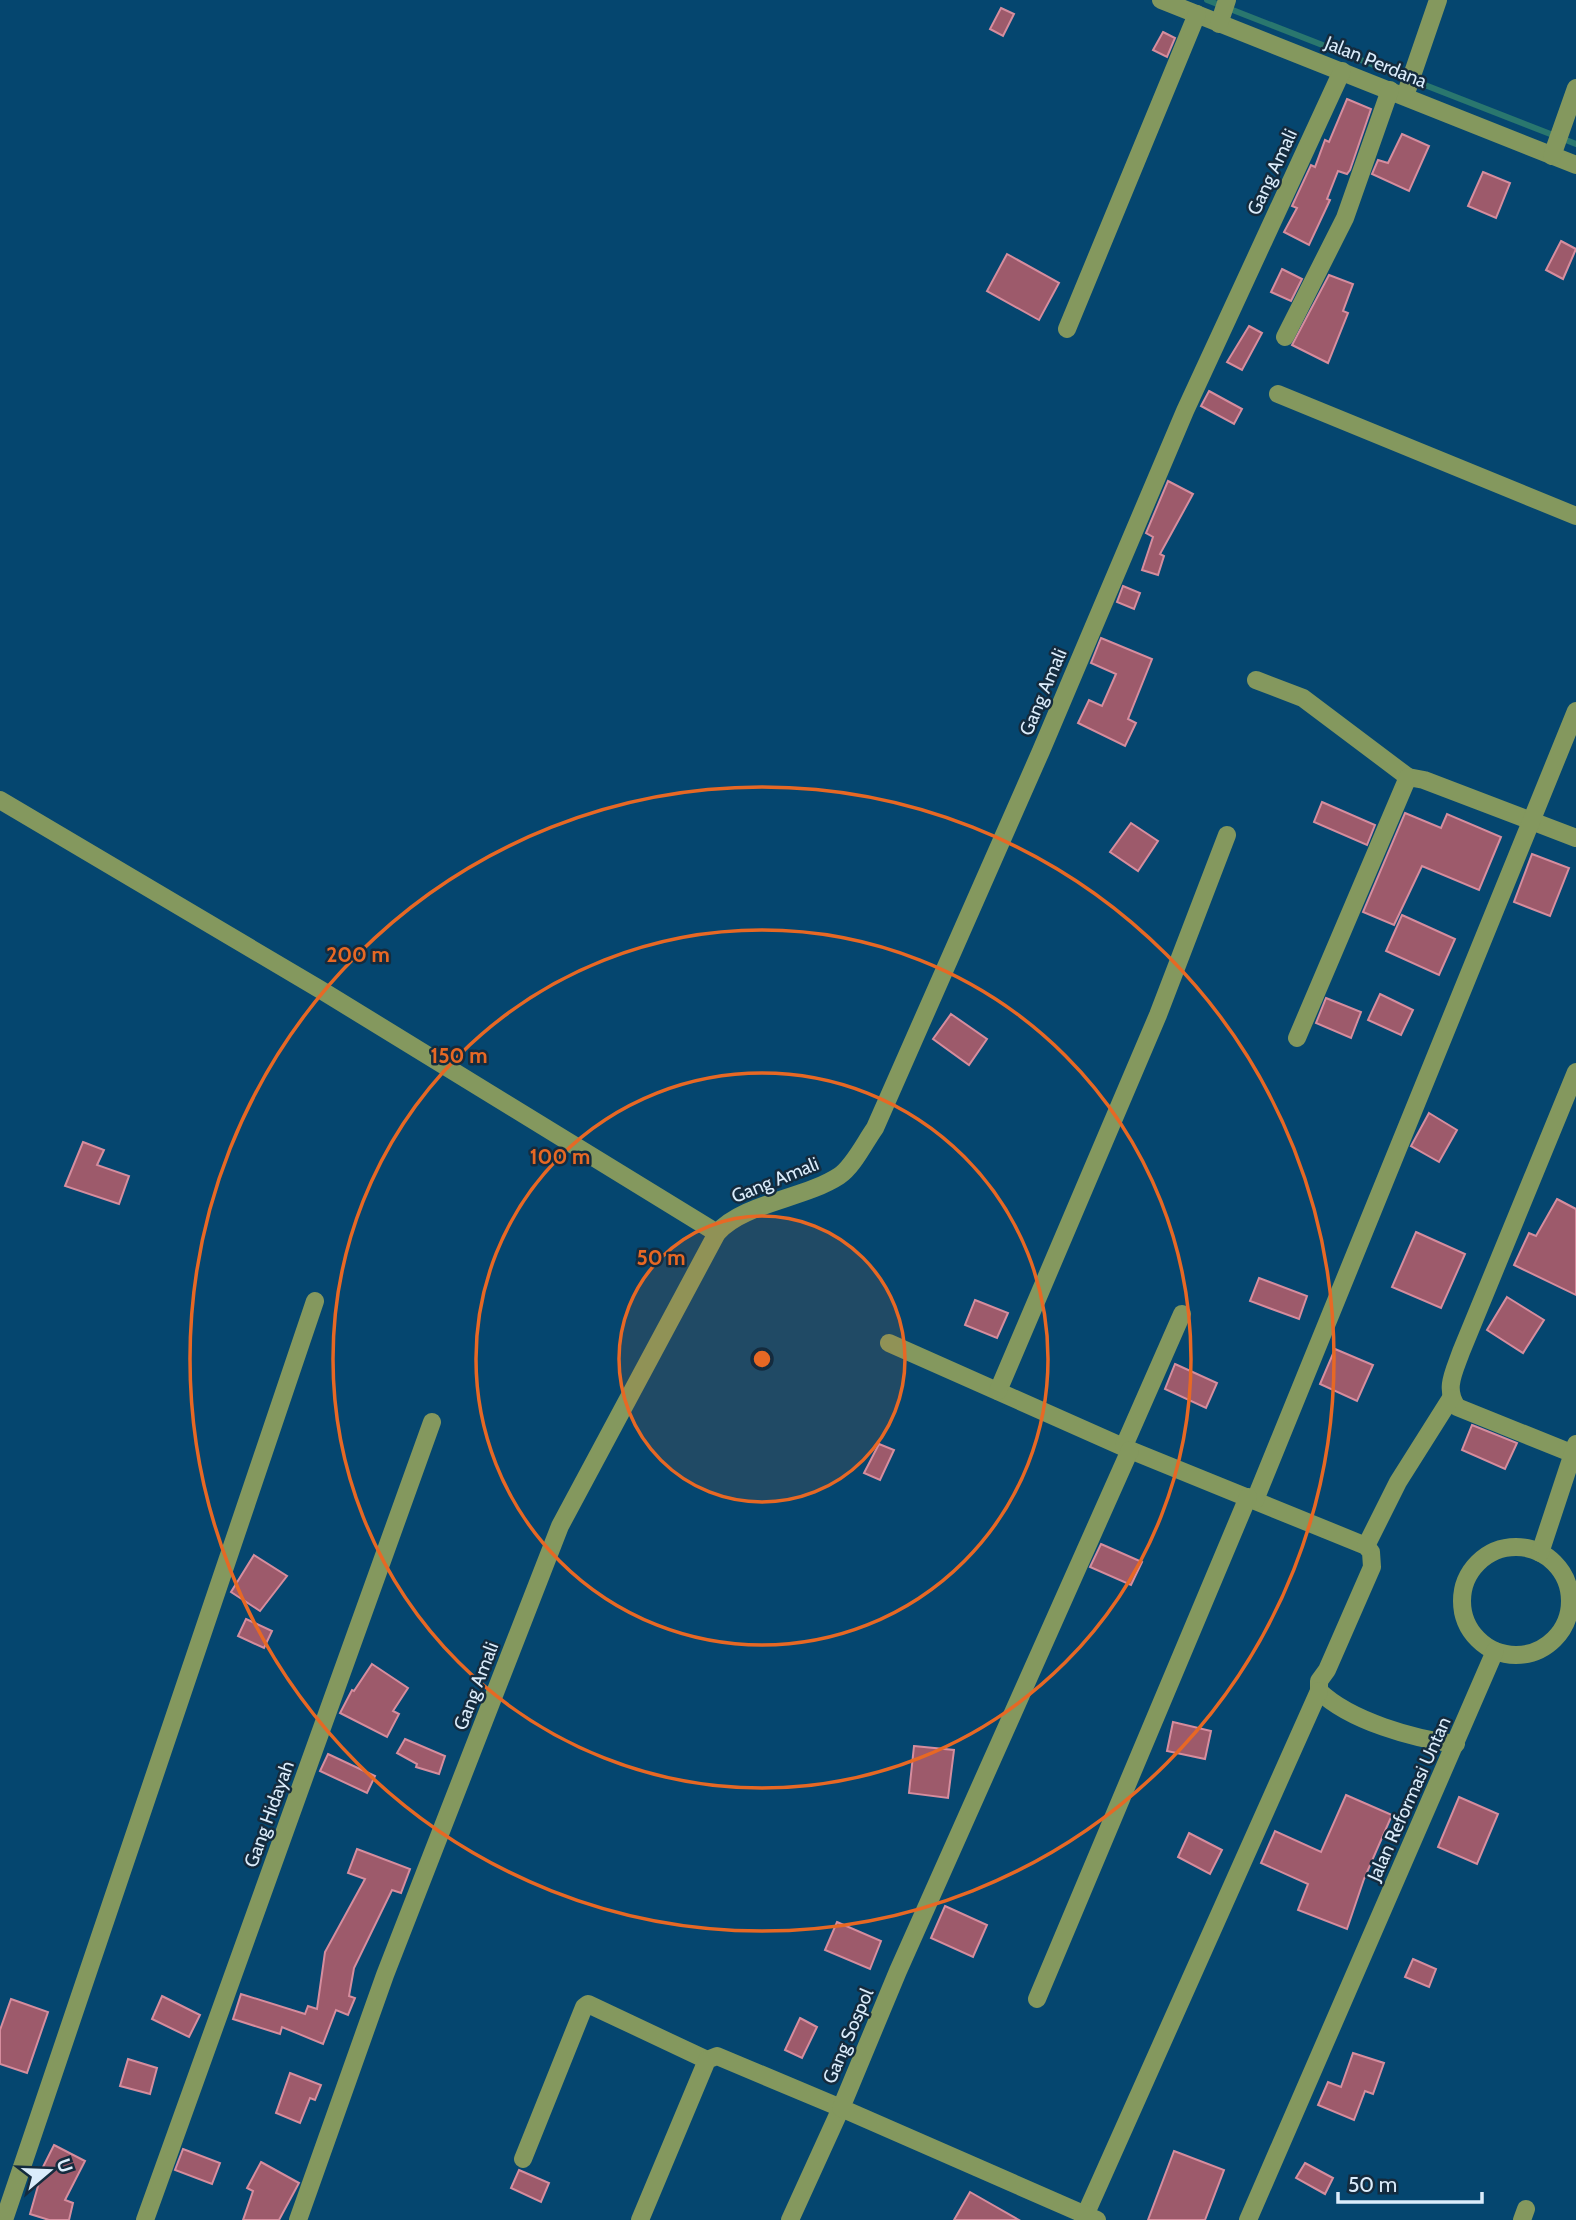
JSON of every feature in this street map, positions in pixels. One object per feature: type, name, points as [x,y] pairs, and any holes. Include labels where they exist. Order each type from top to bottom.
[{"type":"street","name":"Jalan Perdana","points":[[1161,0],[1197,14],[1222,13],[1342,71],[1554,153],[1576,165]]},
{"type":"street","points":[[1285,337],[1345,218],[1438,0]]},
{"type":"street","points":[[1067,329],[1197,14]]},
{"type":"street","name":"Gang Amali","points":[[298,2220],[385,1975],[560,1526],[717,1233],[726,1223],[802,1194],[841,1175],[875,1128],[1041,751],[1185,411],[1342,71]]},
{"type":"street","points":[[1554,153],[1576,88]]},
{"type":"street","points":[[1278,394],[1576,516]]},
{"type":"street","points":[[1256,680],[1303,698],[1408,777],[1424,780],[1576,838]]},
{"type":"street","points":[[1037,1998],[1251,1498],[1576,711]]},
{"type":"street","points":[[1297,1038],[1408,777]]},
{"type":"street","points":[[0,800],[321,990],[717,1233]]},
{"type":"street","points":[[998,1391],[1158,1015],[1227,835]]},
{"type":"street","points":[[1540,1553],[1575,1451],[1457,1408],[1451,1398],[1450,1385],[1461,1352],[1576,1072]]},
{"type":"street","points":[[4,2220],[315,1301]]},
{"type":"street","name":"Gang Sospol","points":[[1088,2218],[841,2108],[1127,1448],[1182,1314]]},
{"type":"street","points":[[889,1343],[1127,1448],[1366,1546],[1371,1552],[1372,1567],[1327,1670],[1319,1681],[1319,1691],[1088,2218]]},
{"type":"street","points":[[1366,1546],[1398,1482],[1451,1398]]},
{"type":"street","name":"Gang Hidayah","points":[[145,2220],[432,1422]]},
{"type":"street","points":[[1520,1547],[1540,1553],[1557,1565],[1567,1583],[1570,1604],[1565,1624],[1553,1641],[1536,1652],[1516,1656],[1495,1651],[1477,1639],[1465,1621],[1462,1600],[1467,1578],[1479,1561],[1498,1550],[1520,1547]]},
{"type":"street","name":"Jalan Reformasi Untan","points":[[1248,2220],[1495,1651]]},
{"type":"street","points":[[1319,1691],[1330,1701],[1388,1728],[1422,1740],[1456,1744]]},
{"type":"street","points":[[523,2158],[584,2007],[588,2004],[707,2060]]},
{"type":"street","points":[[640,2220],[707,2060],[717,2056],[729,2058],[841,2108],[790,2220]]},
{"type":"building","points":[[1001,8],[1014,14],[1003,36],[990,29]]},
{"type":"building","points":[[1163,32],[1175,38],[1167,57],[1153,50]]},
{"type":"building","points":[[1347,99],[1371,109],[1350,170],[1347,174],[1338,171],[1327,199],[1330,200],[1309,245],[1284,232],[1297,208],[1292,206],[1311,165],[1315,167],[1325,140],[1329,142]]},
{"type":"building","points":[[1402,134],[1429,146],[1409,191],[1372,174],[1378,160],[1388,163]]},
{"type":"building","points":[[1483,172],[1510,183],[1496,218],[1468,206]]},
{"type":"building","points":[[1561,241],[1576,249],[1563,279],[1546,270]]},
{"type":"building","points":[[1007,254],[1059,283],[1039,320],[987,291]]},
{"type":"building","points":[[1282,269],[1302,279],[1291,301],[1271,292]]},
{"type":"building","points":[[1329,275],[1353,284],[1343,311],[1348,313],[1328,363],[1292,345]]},
{"type":"building","points":[[1249,326],[1262,333],[1242,370],[1227,362]]},
{"type":"building","points":[[1209,391],[1242,409],[1234,424],[1201,406]]},
{"type":"building","points":[[1168,481],[1193,494],[1160,554],[1164,556],[1158,575],[1142,570],[1153,537],[1146,533]]},
{"type":"building","points":[[1123,586],[1140,593],[1134,609],[1117,602]]},
{"type":"building","points":[[1101,638],[1152,659],[1128,719],[1136,723],[1125,746],[1078,723],[1089,700],[1102,706],[1116,674],[1091,663]]},
{"type":"building","points":[[1322,802],[1375,825],[1367,845],[1314,822]]},
{"type":"building","points":[[1405,813],[1441,828],[1447,814],[1501,837],[1479,890],[1422,866],[1394,925],[1363,912]]},
{"type":"building","points":[[1131,823],[1158,841],[1138,871],[1110,852]]},
{"type":"building","points":[[1532,854],[1569,868],[1550,916],[1514,902]]},
{"type":"building","points":[[1402,915],[1455,939],[1439,975],[1386,951]]},
{"type":"building","points":[[1380,994],[1413,1010],[1401,1035],[1368,1020]]},
{"type":"building","points":[[1326,998],[1361,1012],[1351,1038],[1316,1023]]},
{"type":"building","points":[[951,1014],[987,1039],[969,1065],[933,1039]]},
{"type":"building","points":[[1429,1113],[1457,1130],[1439,1162],[1411,1146]]},
{"type":"building","points":[[83,1142],[104,1150],[97,1165],[129,1176],[119,1204],[65,1186]]},
{"type":"building","points":[[1557,1199],[1576,1209],[1576,1295],[1514,1265],[1529,1233],[1536,1236]]},
{"type":"building","points":[[1416,1232],[1465,1254],[1441,1308],[1392,1287]]},
{"type":"building","points":[[1259,1278],[1307,1296],[1299,1319],[1250,1301]]},
{"type":"building","points":[[1507,1297],[1544,1320],[1523,1353],[1487,1330]]},
{"type":"building","points":[[975,1300],[1008,1313],[997,1338],[965,1325]]},
{"type":"building","points":[[1335,1349],[1373,1365],[1357,1401],[1320,1384]]},
{"type":"building","points":[[1175,1364],[1217,1383],[1206,1408],[1165,1389]]},
{"type":"building","points":[[1472,1425],[1517,1443],[1505,1469],[1462,1450]]},
{"type":"building","points":[[879,1444],[894,1450],[880,1480],[864,1473]]},
{"type":"building","points":[[1101,1544],[1142,1562],[1131,1585],[1090,1567]]},
{"type":"building","points":[[254,1555],[287,1576],[260,1611],[231,1592]]},
{"type":"building","points":[[246,1619],[272,1631],[264,1648],[238,1636]]},
{"type":"building","points":[[372,1664],[408,1688],[393,1711],[399,1714],[387,1737],[340,1713],[352,1690],[354,1691]]},
{"type":"building","points":[[1173,1722],[1211,1731],[1205,1759],[1167,1751]]},
{"type":"building","points":[[405,1739],[445,1756],[439,1774],[416,1767],[417,1764],[397,1753]]},
{"type":"building","points":[[914,1746],[954,1750],[948,1798],[909,1793]]},
{"type":"building","points":[[328,1754],[375,1776],[367,1793],[320,1771]]},
{"type":"building","points":[[1346,1795],[1392,1815],[1364,1879],[1347,1929],[1298,1910],[1308,1884],[1261,1863],[1275,1831],[1321,1852]]},
{"type":"building","points":[[1459,1797],[1498,1814],[1477,1864],[1438,1847]]},
{"type":"building","points":[[1189,1833],[1222,1850],[1210,1874],[1178,1857]]},
{"type":"building","points":[[357,1849],[410,1869],[401,1893],[392,1890],[354,1968],[349,1996],[355,1998],[348,2015],[336,2010],[323,2044],[282,2027],[280,2034],[233,2019],[241,1994],[305,2014],[308,2006],[317,2009],[325,1952],[365,1879],[348,1873]]},
{"type":"building","points":[[945,1906],[987,1925],[973,1957],[931,1938]]},
{"type":"building","points":[[837,1922],[881,1941],[870,1969],[825,1950]]},
{"type":"building","points":[[1413,1959],[1436,1969],[1429,1987],[1405,1977]]},
{"type":"building","points":[[162,1996],[200,2015],[189,2037],[152,2019]]},
{"type":"building","points":[[11,1999],[48,2012],[27,2073],[0,2064],[0,2030]]},
{"type":"building","points":[[800,2018],[817,2027],[802,2058],[785,2050]]},
{"type":"building","points":[[1353,2053],[1384,2063],[1373,2094],[1365,2091],[1354,2120],[1318,2105],[1328,2082],[1341,2087]]},
{"type":"building","points":[[128,2059],[157,2068],[150,2094],[120,2086]]},
{"type":"building","points":[[290,2073],[321,2085],[315,2100],[310,2098],[300,2123],[276,2113]]},
{"type":"building","points":[[54,2145],[85,2161],[65,2200],[73,2203],[69,2220],[49,2220],[30,2214],[38,2186],[33,2185],[39,2168],[42,2169]]},
{"type":"building","points":[[183,2149],[220,2163],[212,2184],[175,2170]]},
{"type":"building","points":[[1174,2151],[1224,2170],[1205,2220],[1148,2220]]},
{"type":"building","points":[[261,2162],[299,2183],[279,2220],[243,2220],[253,2191],[247,2188]]},
{"type":"building","points":[[1305,2163],[1333,2178],[1325,2194],[1296,2178]]},
{"type":"building","points":[[519,2170],[549,2183],[541,2202],[511,2188]]},
{"type":"building","points":[[970,2192],[1019,2220],[954,2220]]},
{"type":"waterway","points":[[1207,0],[1576,144]]}]
